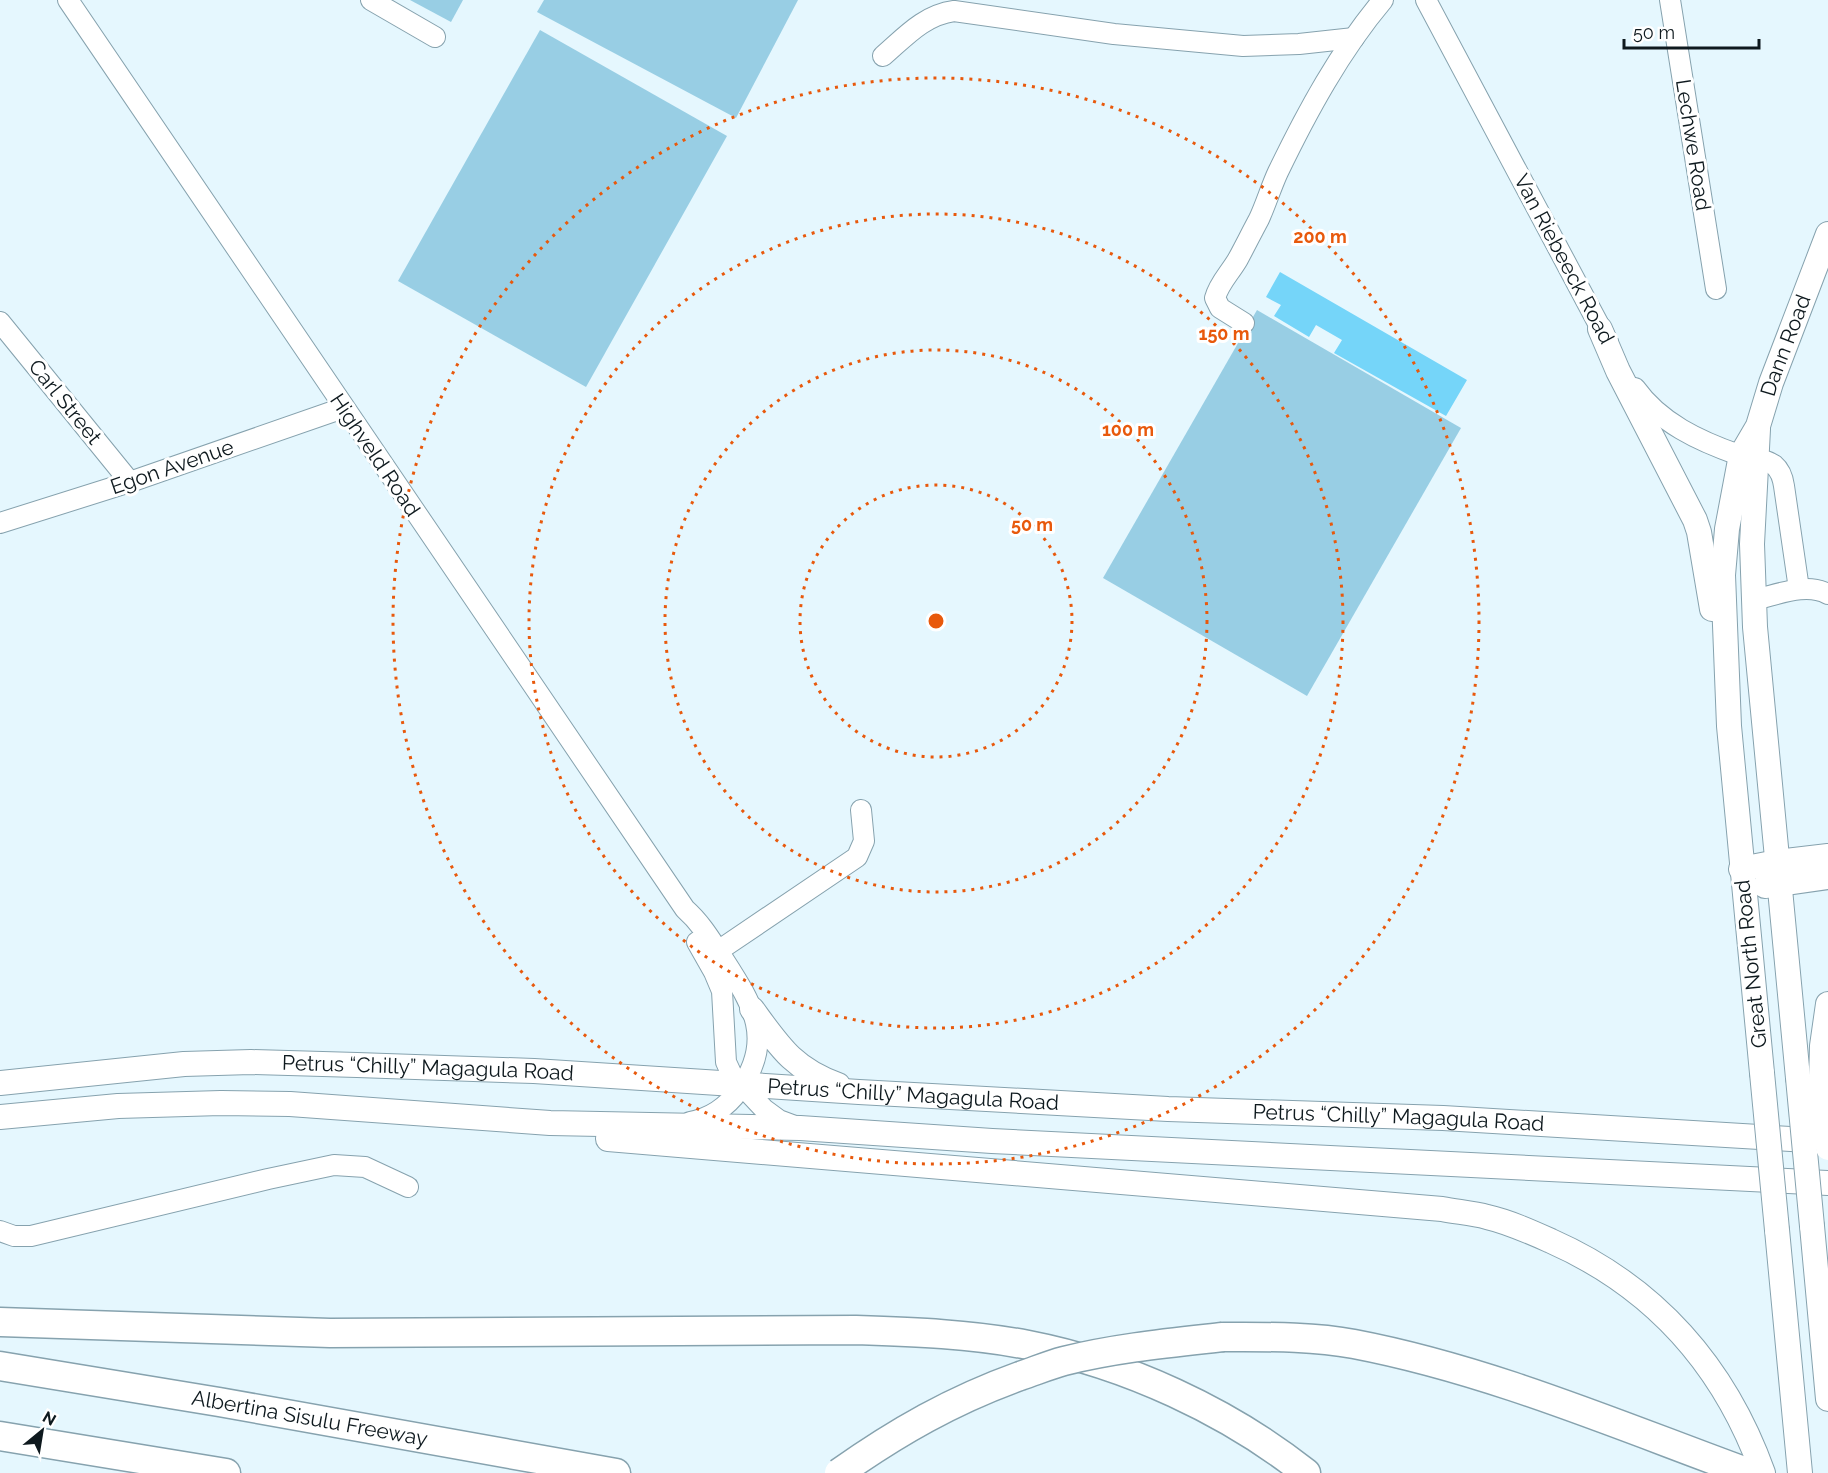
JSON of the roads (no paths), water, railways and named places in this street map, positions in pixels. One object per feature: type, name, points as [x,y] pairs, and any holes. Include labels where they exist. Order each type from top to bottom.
[{"type":"highway","points":[[0,1322],[330,1333],[856,1330],[925,1332],[977,1337],[1029,1345],[1075,1357],[1127,1374],[1179,1395],[1226,1419],[1284,1455],[1306,1473]]},
{"type":"highway","points":[[839,1473],[884,1441],[925,1417],[986,1388],[1062,1362],[1146,1345],[1222,1337],[1283,1337],[1353,1344],[1430,1362],[1520,1390],[1749,1473]]},
{"type":"highway","name":"Albertina Sisulu Freeway","points":[[0,1366],[219,1402],[616,1473]]},
{"type":"highway","points":[[0,1436],[226,1473]]},
{"type":"main road","name":"Dann Road","points":[[1749,457],[1771,383],[1828,234]]},
{"type":"main road","points":[[1600,329],[1618,371],[1695,520],[1719,644],[1725,658]]},
{"type":"main road","name":"Great North Road","points":[[1749,457],[1753,600],[1778,872],[1810,1080],[1812,1226],[1828,1399]]},
{"type":"main road","name":"Great North Road","points":[[1749,457],[1727,529],[1723,575],[1725,658],[1743,879],[1800,1473]]},
{"type":"main road","points":[[1743,879],[1778,872],[1828,856]]},
{"type":"main road","points":[[1778,872],[1828,878]]},
{"type":"main road","points":[[1828,1004],[1822,1046],[1810,1080],[1828,1148]]},
{"type":"main road","points":[[752,1009],[801,1068],[818,1077],[859,1092]]},
{"type":"main road","name":"Petrus “Chilly” Magagula Road","points":[[0,1083],[127,1068],[251,1062],[534,1071],[859,1092],[1168,1108],[1443,1118],[1828,1141]]},
{"type":"main road","name":"Petrus “Chilly” Magagula Road","points":[[0,1117],[118,1106],[221,1103],[290,1104],[550,1123],[800,1128],[992,1141],[1828,1183]]},
{"type":"main road","points":[[550,1123],[611,1140],[1442,1209],[1487,1216],[1572,1250],[1638,1292],[1670,1321],[1719,1380],[1736,1410],[1763,1473]]},
{"type":"main road","points":[[1743,1135],[1828,1132]]},
{"type":"street","name":"Highveld Road","points":[[68,0],[343,408],[685,909],[698,920],[741,986],[756,1024],[755,1062],[731,1100],[711,1116],[672,1126]]},
{"type":"street","points":[[371,0],[435,36]]},
{"type":"street","points":[[1244,323],[1220,308],[1215,298],[1217,290],[1256,225],[1277,174],[1306,118],[1354,38],[1383,0]]},
{"type":"street","name":"Van Riebeeck Road","points":[[1426,0],[1600,329],[1644,402],[1674,426],[1774,465],[1782,478],[1799,589]]},
{"type":"street","name":"Lechwe Road","points":[[1670,0],[1716,289]]},
{"type":"street","points":[[883,56],[927,19],[954,11],[1114,34],[1243,46],[1299,44],[1354,38]]},
{"type":"street","name":"Carl Street","points":[[0,322],[130,483]]},
{"type":"street","name":"Egon Avenue","points":[[0,523],[130,483],[343,408]]},
{"type":"street","points":[[1753,600],[1799,589],[1818,589],[1828,594]]},
{"type":"street","points":[[718,951],[857,856],[864,841],[861,810]]},
{"type":"street","name":"Highveld Road","points":[[685,909],[689,929],[714,972],[722,991],[726,1062],[732,1075],[764,1109],[779,1120],[800,1128]]},
{"type":"street","points":[[0,1231],[14,1236],[31,1236],[334,1165],[365,1167],[408,1187]]}]
